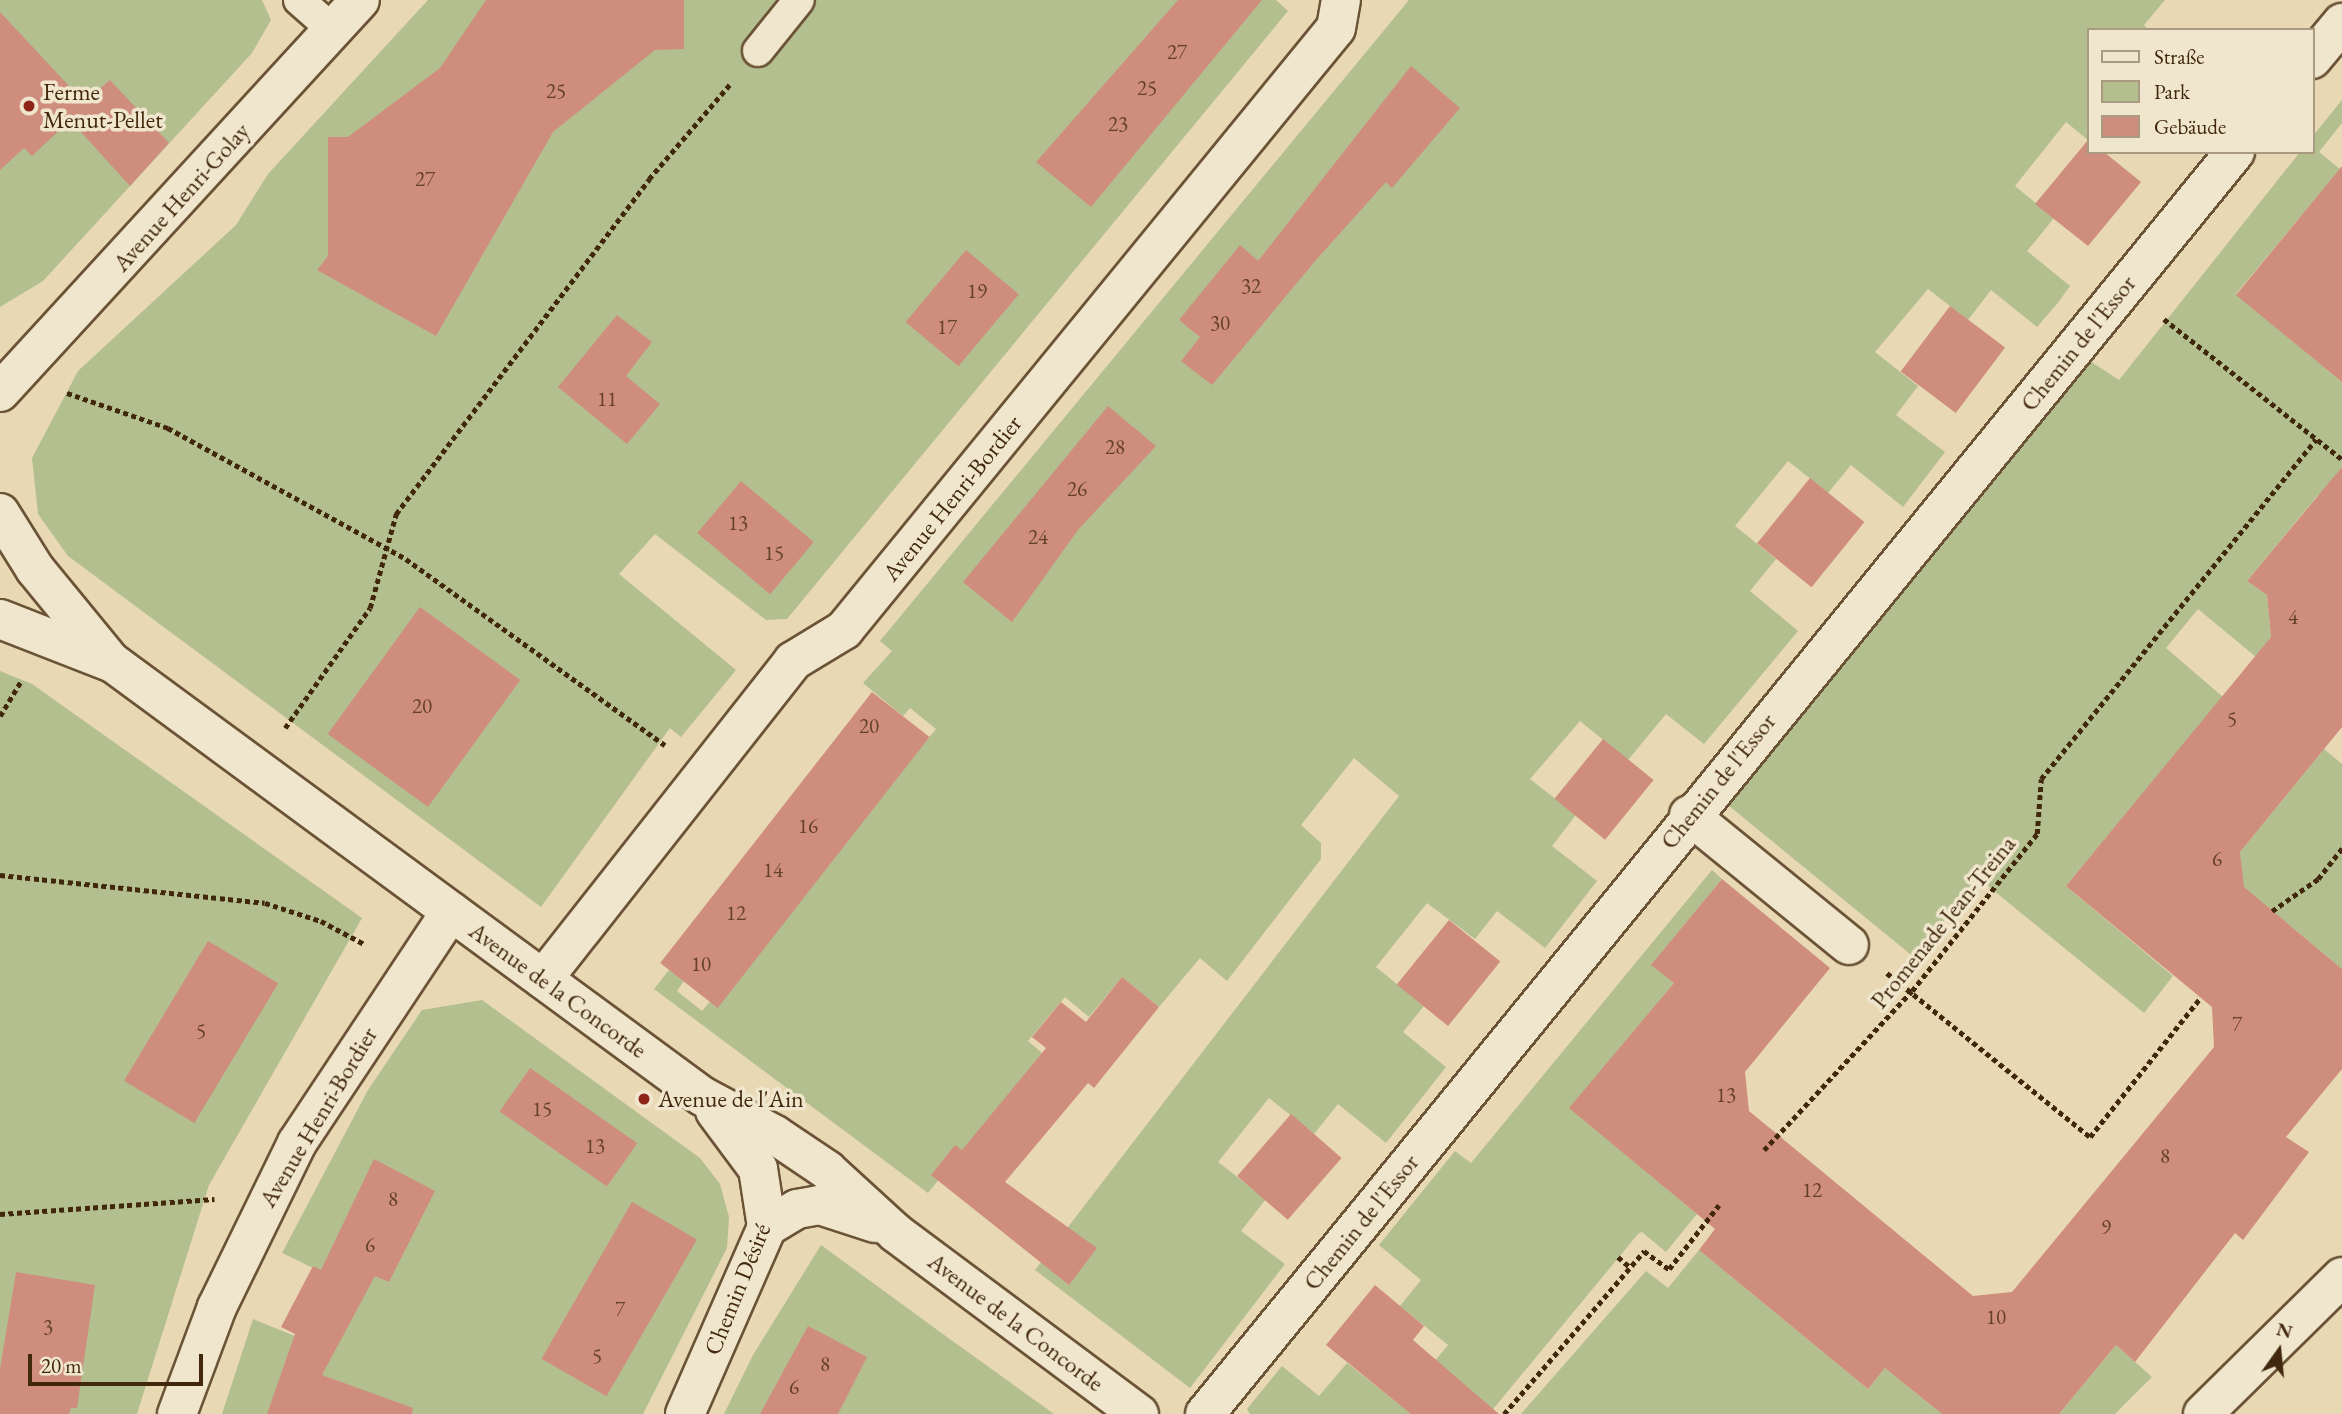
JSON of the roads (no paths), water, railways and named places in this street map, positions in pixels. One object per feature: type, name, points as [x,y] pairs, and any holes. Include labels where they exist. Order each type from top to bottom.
[{"type":"street","name":"Avenue Henri-Golay","points":[[0,392],[360,0]]},
{"type":"street","name":"Avenue Henri-Bordier","points":[[543,979],[793,661],[844,630],[1336,28],[1341,0]]},
{"type":"street","points":[[2314,57],[2342,23]]},
{"type":"street","name":"Chemin de l'Essor","points":[[1205,1414],[1689,815],[2233,154]]},
{"type":"street","name":"Avenue de la Concorde","points":[[0,513],[35,569],[113,663],[702,1096],[775,1135],[827,1170],[896,1233],[1139,1414]]},
{"type":"street","name":"Avenue de la Concorde","points":[[0,619],[113,663]]},
{"type":"street","points":[[1689,815],[1849,945]]},
{"type":"street","name":"Avenue Henri-Bordier","points":[[177,1414],[217,1307],[297,1143],[451,911]]},
{"type":"street","name":"Chemin Désiré","points":[[685,1414],[767,1227],[758,1169],[702,1096]]},
{"type":"street","points":[[767,1227],[797,1209],[820,1205],[848,1210],[896,1233]]},
{"type":"street","points":[[2203,1414],[2342,1277]]},
{"type":"lane","points":[[299,0],[333,30]]},
{"type":"lane","points":[[758,51],[799,0]]},
{"type":"place","name":"Ferme Menut-Pellet","points":[[29,106]]},
{"type":"place","name":"Avenue de l'Ain","points":[[644,1099]]}]
